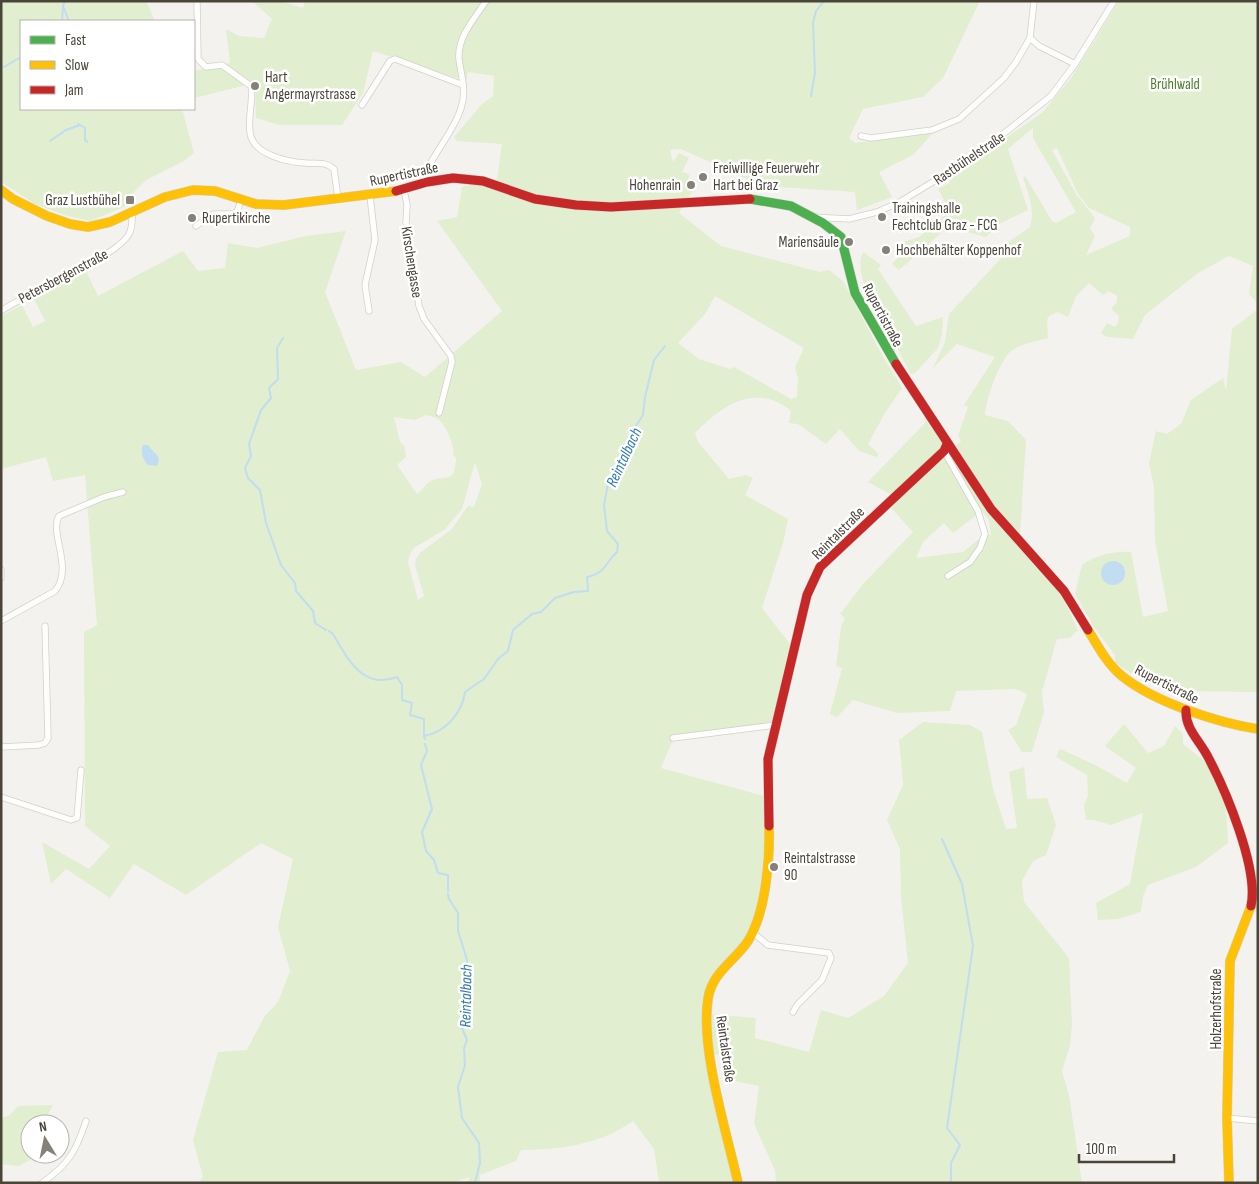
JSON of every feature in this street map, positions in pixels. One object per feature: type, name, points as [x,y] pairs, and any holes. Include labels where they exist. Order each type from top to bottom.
[{"type":"main road","name":"Rupertistraße","points":[[1,190],[13,199],[42,213],[82,227],[103,224],[165,197],[199,190],[215,191],[241,200],[266,205],[370,196],[404,190],[444,179],[471,179],[494,184],[535,199],[593,206],[724,198],[762,199],[791,206],[812,217],[841,237],[845,247],[851,285],[859,302],[946,448],[991,509],[1064,591],[1110,664],[1123,676],[1144,690],[1186,710],[1218,721],[1258,730]]},
{"type":"main road","name":"Reintalstraße","points":[[738,1183],[708,1045],[706,1008],[712,983],[725,964],[747,941],[752,932],[768,861],[770,834],[765,779],[775,725],[807,595],[820,567],[835,551],[946,448]]},
{"type":"main road","name":"Holzerhofstraße","points":[[1186,710],[1184,719],[1187,728],[1201,744],[1224,787],[1248,862],[1253,889],[1250,910],[1232,950],[1230,961],[1227,1118],[1229,1183]]},
{"type":"street","points":[[197,1],[198,59],[206,67],[222,65],[251,86],[250,133],[254,144],[265,152],[290,161],[327,163],[334,168],[338,198]]},
{"type":"street","points":[[424,183],[461,109],[463,85],[459,58],[460,42],[486,1]]},
{"type":"street","points":[[861,136],[871,138],[932,130],[959,119],[1004,78],[1016,62],[1030,38],[1034,1]]},
{"type":"street","name":"Rastbühelstraße","points":[[812,217],[849,219],[865,216],[898,204],[974,158],[1040,107],[1051,96],[1075,64],[1114,1]]},
{"type":"street","points":[[1030,38],[1039,46],[1075,64]]},
{"type":"street","points":[[362,105],[390,61],[395,59],[463,85]]},
{"type":"street","name":"Kirschengasse","points":[[404,190],[407,205],[406,223],[419,306],[424,319],[451,356],[452,362],[439,413]]},
{"type":"street","points":[[369,311],[365,285],[375,240],[370,196]]},
{"type":"street","points":[[196,226],[213,214],[237,212],[241,200]]},
{"type":"street","name":"Petersbergenstraße","points":[[1,311],[16,300],[108,253],[129,234],[132,212]]},
{"type":"street","points":[[946,448],[978,511],[985,534],[980,548],[970,562],[948,576]]},
{"type":"street","points":[[1,621],[55,591],[60,585],[62,554],[56,522],[59,516],[104,497],[123,492]]},
{"type":"street","points":[[1,570],[1,578]]},
{"type":"street","points":[[1,747],[39,745],[45,743],[48,738],[45,626]]},
{"type":"street","points":[[673,738],[775,725]]},
{"type":"street","points":[[1,797],[71,820],[77,818],[81,770]]},
{"type":"street","points":[[752,932],[768,945],[829,952],[831,958],[822,980],[797,1005],[793,1012]]},
{"type":"street","points":[[1227,1118],[1258,1121]]},
{"type":"street","points":[[42,1183],[59,1171],[70,1159],[78,1145],[86,1120]]},
{"type":"green space","points":[[1,1],[146,1],[155,20],[20,20],[20,110],[182,110],[194,153],[184,161],[146,180],[134,192],[124,207],[90,221],[64,215],[35,204],[1,181]]},
{"type":"green space","points":[[252,1],[280,1],[303,8],[305,1],[980,1],[943,78],[923,97],[863,109],[849,138],[855,143],[933,133],[913,155],[879,172],[892,197],[857,210],[855,192],[763,186],[681,149],[670,150],[673,162],[679,153],[689,158],[682,172],[689,174],[687,189],[693,190],[679,213],[721,246],[820,272],[829,270],[843,281],[882,355],[902,388],[885,413],[868,444],[879,454],[876,457],[859,451],[840,429],[826,444],[798,424],[789,423],[791,411],[778,402],[765,398],[752,398],[728,406],[695,433],[698,442],[729,479],[746,475],[753,478],[745,495],[788,519],[783,543],[762,608],[790,644],[772,722],[675,735],[661,768],[771,798],[772,829],[752,932],[712,983],[709,1014],[756,1018],[755,1038],[809,1052],[821,1010],[848,1018],[884,996],[908,963],[901,897],[900,849],[887,820],[903,785],[899,740],[923,722],[970,725],[982,732],[993,789],[1006,829],[1017,828],[1009,772],[1024,767],[1027,799],[1047,798],[1056,825],[1046,855],[1033,861],[1022,881],[1024,902],[1069,958],[1072,1024],[1070,1046],[1062,1071],[1069,1095],[1082,1183],[776,1183],[775,1170],[754,1124],[759,1086],[725,1079],[723,1054],[711,1055],[738,1183],[654,1183],[659,1182],[654,1149],[633,1121],[608,1135],[580,1144],[550,1149],[521,1150],[516,1161],[480,1175],[480,1183],[468,1183],[470,1177],[450,1183],[198,1183],[203,1177],[193,1140],[218,1052],[247,1050],[264,1017],[278,1002],[290,971],[278,927],[293,859],[261,843],[186,895],[134,864],[110,898],[66,869],[51,884],[42,842],[89,869],[110,846],[85,826],[84,632],[97,625],[85,475],[53,481],[46,457],[1,469],[1,316],[22,305],[33,327],[45,321],[34,299],[86,271],[98,296],[183,251],[198,271],[225,268],[228,243],[257,248],[306,236],[346,231],[325,292],[356,370],[401,362],[425,377],[502,311],[437,221],[457,217],[462,187],[497,179],[502,144],[457,141],[454,137],[482,104],[493,96],[494,76],[468,72],[466,81],[373,51],[363,93],[342,125],[279,125],[256,118],[255,83],[195,98],[195,71],[230,63],[226,29],[239,36],[264,38],[272,19]],"holes":[[[715,296],[804,348],[795,367],[798,379],[797,397],[791,399],[734,367],[730,369],[699,359],[678,343],[705,314]],[[426,415],[438,419],[444,426],[453,446],[453,455],[456,458],[455,467],[451,476],[429,482],[417,494],[397,465],[406,457],[405,447],[400,442],[394,417],[415,420]],[[475,462],[482,484],[474,507],[468,506],[452,529],[420,553],[416,559],[415,565],[424,596],[418,600],[408,562],[410,554],[414,548],[444,530],[462,509]]]},
{"type":"green space","name":"Brühlwald","points":[[1119,1],[1258,1],[1258,304],[1249,294],[1253,266],[1229,256],[1198,273],[1145,315],[1133,339],[1107,337],[1101,333],[1107,323],[1115,327],[1118,323],[1119,316],[1111,309],[1117,302],[1117,296],[1109,291],[1103,295],[1089,283],[1076,296],[1068,317],[1058,312],[1049,316],[1047,320],[1048,338],[1019,346],[1006,356],[1002,363],[991,391],[985,415],[1008,421],[1026,440],[1019,548],[1061,595],[1078,630],[1070,638],[1057,639],[1042,692],[1044,712],[1032,752],[1022,752],[1008,730],[1016,725],[1027,694],[1016,689],[956,691],[950,711],[897,713],[853,700],[837,717],[830,714],[842,668],[836,666],[841,627],[845,618],[840,614],[864,583],[913,532],[891,508],[899,499],[868,482],[927,421],[949,454],[961,441],[958,436],[968,407],[964,405],[995,357],[957,344],[933,368],[945,342],[949,314],[1007,252],[1001,247],[1030,227],[1032,208],[1023,178],[1025,176],[1052,221],[1056,223],[1076,212],[1033,138],[1033,128],[1008,149],[1028,210],[999,224],[986,237],[948,227],[899,270],[892,264],[900,256],[894,248],[896,244],[919,237],[950,211],[938,189],[949,183],[950,176],[1042,113],[1071,78]],"holes":[[[1057,148],[1078,194],[1089,208],[1130,227],[1130,236],[1086,255],[1095,236],[1090,229],[1095,218],[1076,194],[1052,150]],[[982,511],[989,520],[991,535],[985,534],[963,552],[916,558],[923,542],[944,523],[953,533]]]},
{"type":"green space","points":[[863,252],[881,265],[878,269],[916,326],[943,317],[942,334],[938,348],[914,374],[910,373],[868,293],[860,266]]},
{"type":"green space","points":[[1258,309],[1258,692],[1183,691],[1149,678],[1134,675],[1115,663],[1115,655],[1094,627],[1075,594],[1082,565],[1105,554],[1131,552],[1143,617],[1168,611],[1155,541],[1154,487],[1149,463],[1156,431],[1167,434],[1181,424],[1191,400],[1223,378],[1226,391],[1232,329]]},
{"type":"green space","points":[[1124,724],[1148,753],[1164,746],[1175,726],[1183,734],[1183,744],[1208,764],[1226,805],[1228,843],[1196,867],[1148,885],[1143,896],[1141,912],[1118,919],[1098,920],[1096,903],[1130,884],[1143,813],[1111,825],[1086,820],[1084,805],[1088,796],[1087,775],[1056,757],[1060,749],[1095,765],[1127,783],[1136,768],[1105,746]]},
{"type":"green space","points":[[53,1105],[48,1114],[20,1114],[20,1164],[23,1164],[19,1166],[1,1164],[1,1118],[10,1115],[18,1106]]},
{"type":"water","points":[[143,445],[148,445],[157,455],[159,463],[157,466],[148,465],[145,461],[142,456]]},
{"type":"water","points":[[1113,561],[1118,562],[1124,568],[1124,578],[1118,584],[1113,585],[1108,584],[1102,578],[1101,573],[1102,568],[1108,562]]},
{"type":"waterway","points":[[65,1],[63,6],[69,20]]},
{"type":"waterway","points":[[811,96],[815,73],[813,23],[816,11],[824,1]]},
{"type":"waterway","points":[[62,20],[63,7]]},
{"type":"waterway","points":[[4,67],[20,58]]},
{"type":"waterway","points":[[78,124],[85,128],[85,140],[87,142]]},
{"type":"waterway","points":[[50,141],[66,130],[80,125]]},
{"type":"waterway","points":[[283,338],[277,348],[278,379],[269,388],[271,398],[261,410],[249,444],[251,456],[245,468],[248,478],[260,490],[266,523],[281,565],[295,583],[296,591],[313,611],[315,623],[326,630]]},
{"type":"waterway","name":"Reintalbach","points":[[425,739],[424,736],[432,734],[452,720],[457,714],[465,692],[484,679],[498,659],[508,651],[513,630],[532,614],[541,612],[555,598],[574,592],[588,591],[587,577],[598,573],[617,552],[618,544],[607,531],[604,505],[608,484],[620,467],[627,440],[643,415],[645,397],[654,360],[665,346]]},
{"type":"waterway","points":[[329,631],[333,634],[351,662],[365,676],[385,680],[397,677],[402,685],[402,700],[412,703],[410,715],[424,719],[424,736]]},
{"type":"waterway","name":"Reintalbach","points":[[425,744],[427,751],[421,765],[432,809],[422,832],[426,851],[434,860],[438,873],[448,875],[448,891]]},
{"type":"waterway","points":[[942,839],[962,884],[973,946],[947,1128],[960,1145],[951,1163],[951,1183]]},
{"type":"waterway","name":"Reintalbach","points":[[448,894],[458,913],[458,931],[467,960],[468,998],[461,1026],[467,1040],[464,1048],[465,1065],[458,1087],[462,1118],[479,1143],[480,1163],[475,1183]]},
{"type":"traffic: fast","points":[[750,199],[791,206],[823,223],[841,237],[855,293],[896,364]]},
{"type":"traffic: slow","points":[[1,190],[13,199],[47,216],[70,224],[88,227],[110,222],[165,197],[193,190],[215,191],[256,204],[284,205],[396,191]]},
{"type":"traffic: slow","points":[[1088,630],[1112,666],[1135,685],[1187,710],[1224,722],[1258,729]]},
{"type":"traffic: slow","points":[[738,1183],[711,1066],[708,1042],[708,999],[710,990],[719,974],[748,941],[759,915],[768,869],[769,826]]},
{"type":"traffic: slow","points":[[1229,1183],[1227,1118],[1230,961],[1251,906]]},
{"type":"traffic: jam","points":[[396,191],[427,182],[453,178],[483,181],[535,199],[576,205],[611,207],[750,199]]},
{"type":"traffic: jam","points":[[896,364],[991,509],[1064,591],[1088,630]]},
{"type":"traffic: jam","points":[[769,826],[768,759],[807,595],[820,567],[944,451],[947,444]]},
{"type":"traffic: jam","points":[[1186,710],[1190,729],[1205,751],[1232,809],[1239,830],[1250,872],[1251,906]]},
{"type":"place","name":"Hart Angermayrstrasse","points":[[255,86]]},
{"type":"place","name":"Freiwillige Feuerwehr Hart bei Graz","points":[[703,177]]},
{"type":"place","name":"Hohenrain","points":[[691,185]]},
{"type":"place","name":"Graz Lustbühel","points":[[130,200]]},
{"type":"place","name":"Trainingshalle Fechtclub Graz - FCG","points":[[882,217]]},
{"type":"place","name":"Rupertikirche","points":[[192,218]]},
{"type":"place","name":"Mariensäule","points":[[849,242]]},
{"type":"place","name":"Hochbehälter Koppenhof","points":[[886,250]]},
{"type":"place","name":"Reintalstrasse 90","points":[[774,867]]}]
